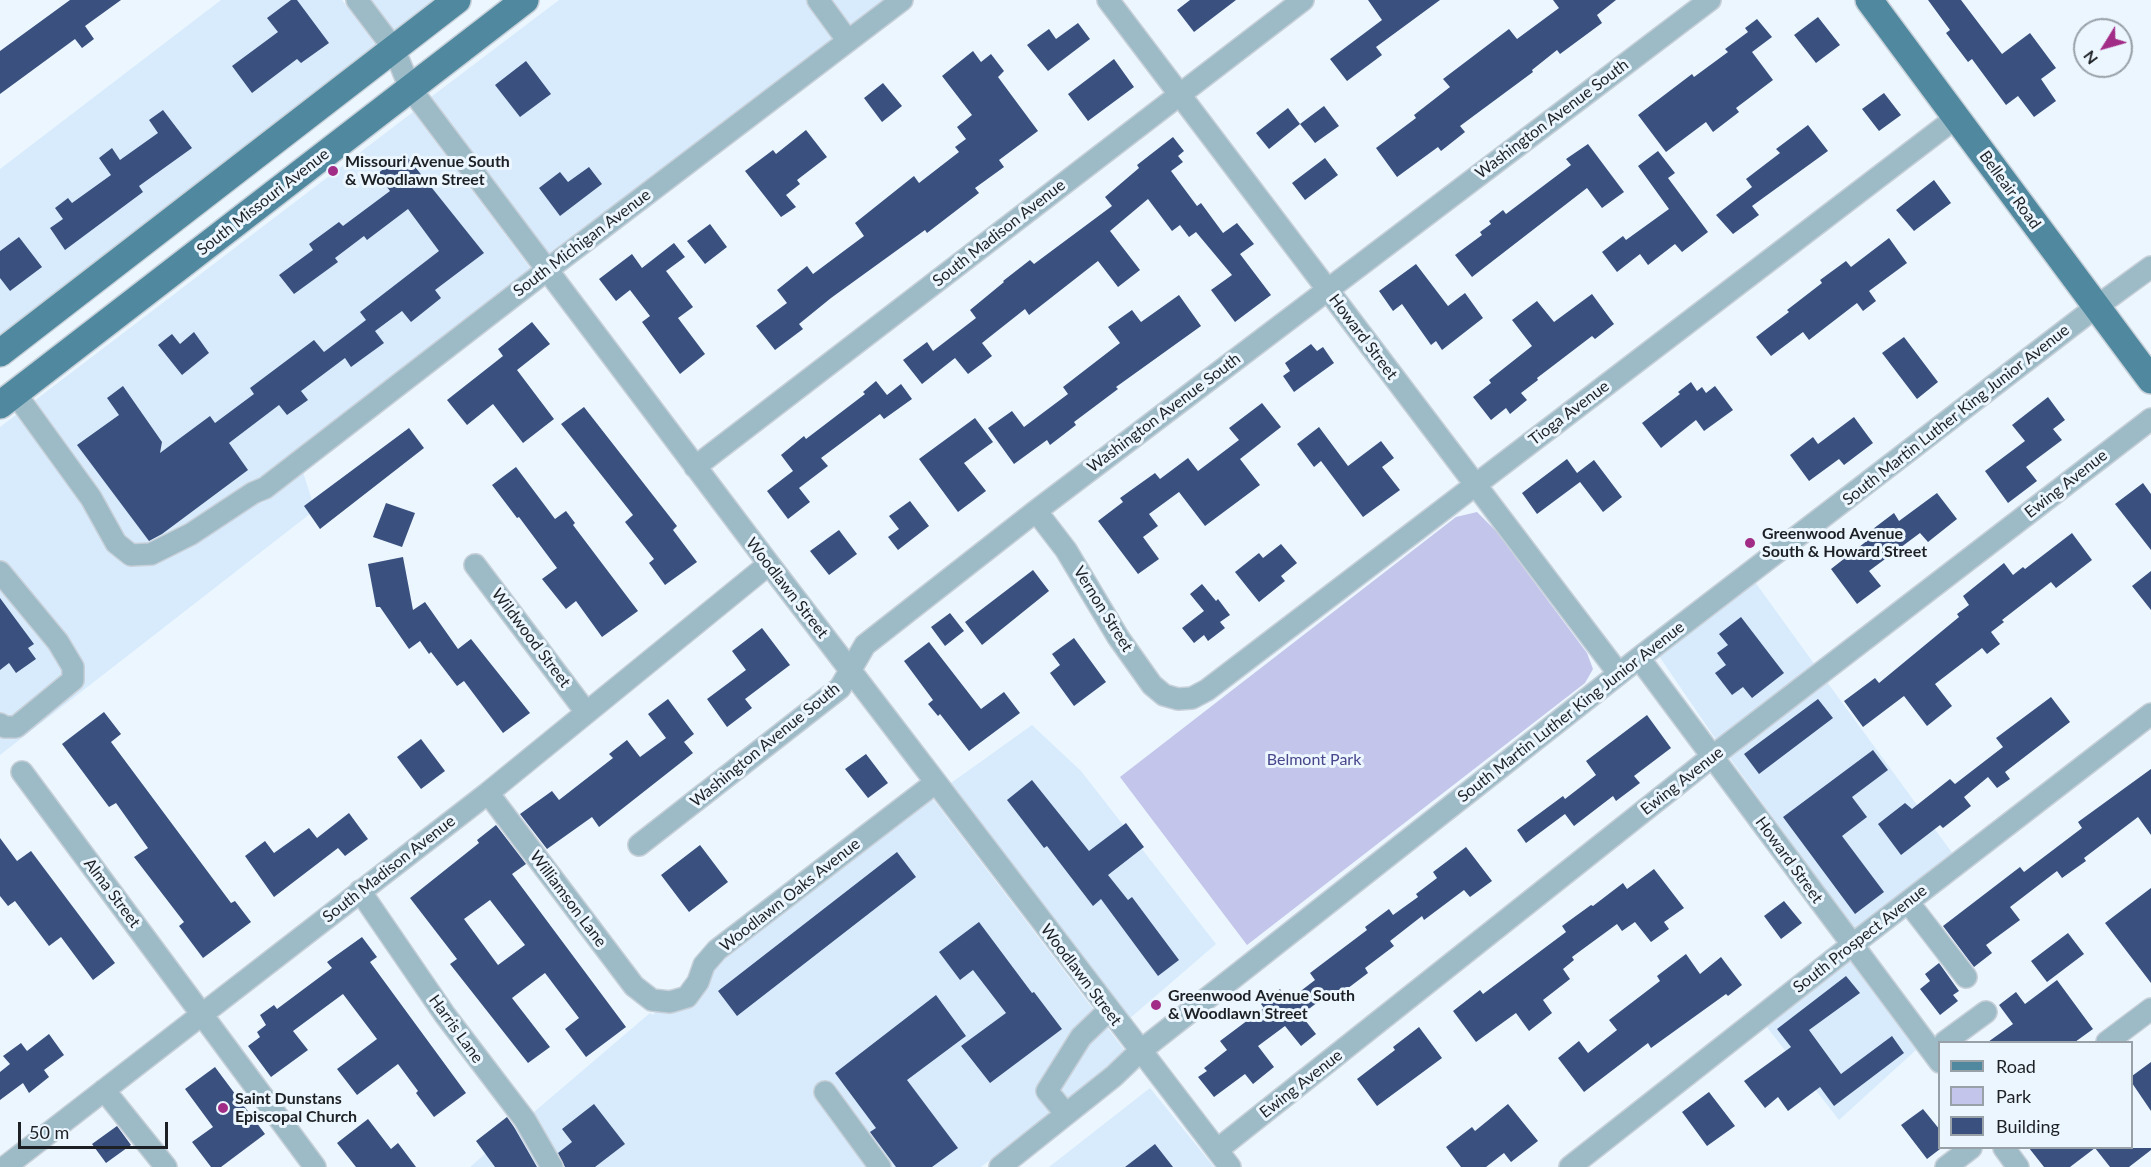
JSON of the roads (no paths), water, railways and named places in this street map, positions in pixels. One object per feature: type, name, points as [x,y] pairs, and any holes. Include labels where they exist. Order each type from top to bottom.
[{"type":"main road","points":[[0,353],[457,0]]},
{"type":"main road","name":"South Missouri Avenue","points":[[7,399],[525,0]]},
{"type":"main road","name":"Belleair Road","points":[[1869,0],[2151,380]]},
{"type":"street","name":"Woodlawn Street","points":[[357,0],[394,49],[410,88],[695,467],[1223,1159]]},
{"type":"street","points":[[818,0],[848,41]]},
{"type":"street","name":"South Michigan Avenue","points":[[7,399],[91,498],[116,543],[131,555],[151,554],[191,534],[253,493],[265,488],[902,0]]},
{"type":"street","name":"Howard Street","points":[[1108,0],[1619,674]]},
{"type":"street","name":"South Madison Avenue","points":[[695,467],[1303,0]]},
{"type":"street","name":"Washington Avenue South","points":[[639,845],[840,688],[865,645],[1036,510],[1710,0]]},
{"type":"street","name":"Tioga Avenue","points":[[1178,699],[1192,698],[1207,690],[1957,117]]},
{"type":"street","name":"South Martin Luther King Junior Avenue","points":[[1000,1167],[1026,1159],[1066,1114],[1140,1052],[1639,658],[2151,267]]},
{"type":"street","name":"Ewing Avenue","points":[[1223,1159],[1713,756],[2151,418]]},
{"type":"street","name":"Vernon Street","points":[[1036,510],[1066,550],[1118,637],[1152,685],[1164,694],[1178,699]]},
{"type":"street","name":"South Madison Avenue","points":[[5,1160],[203,1015],[488,793],[769,564]]},
{"type":"street","name":"Wildwood Street","points":[[475,565],[586,712]]},
{"type":"street","points":[[0,572],[58,642],[73,667],[73,680],[16,727],[5,727],[0,724]]},
{"type":"street","name":"Howard Street","points":[[1639,658],[1852,945],[1938,1049]]},
{"type":"street","name":"South Prospect Avenue","points":[[1570,1167],[2151,714]]},
{"type":"street","name":"Alma Street","points":[[22,772],[315,1167]]},
{"type":"street","name":"Woodlawn Oaks Avenue","points":[[652,1000],[670,1002],[687,997],[698,982],[704,965],[717,950],[935,783]]},
{"type":"street","name":"Williamson Lane","points":[[488,793],[634,986],[652,1000]]},
{"type":"street","name":"Harris Lane","points":[[360,891],[445,1015],[525,1120],[552,1167]]},
{"type":"street","points":[[1908,902],[1966,977]]},
{"type":"street","points":[[2108,1041],[2151,1009]]},
{"type":"street","points":[[1066,1114],[1047,1091],[1081,1037],[1108,1011]]},
{"type":"street","points":[[1950,1041],[1986,1012]]},
{"type":"street","points":[[104,1089],[166,1167]]},
{"type":"street","points":[[825,1092],[880,1167]]},
{"type":"street","points":[[1946,1167],[1970,1149]]},
{"type":"street","points":[[2005,1149],[2018,1167]]},
{"type":"place","name":"Missouri Avenue South & Woodlawn Street","points":[[333,171]]},
{"type":"place","name":"Greenwood Avenue South & Howard Street","points":[[1750,543]]},
{"type":"place","name":"Greenwood Avenue South & Woodlawn Street","points":[[1156,1005]]},
{"type":"place","name":"Saint Dunstans Episcopal Church","points":[[223,1108]]},
{"type":"park label","name":"Belmont Park","points":[[1314,760]]}]
